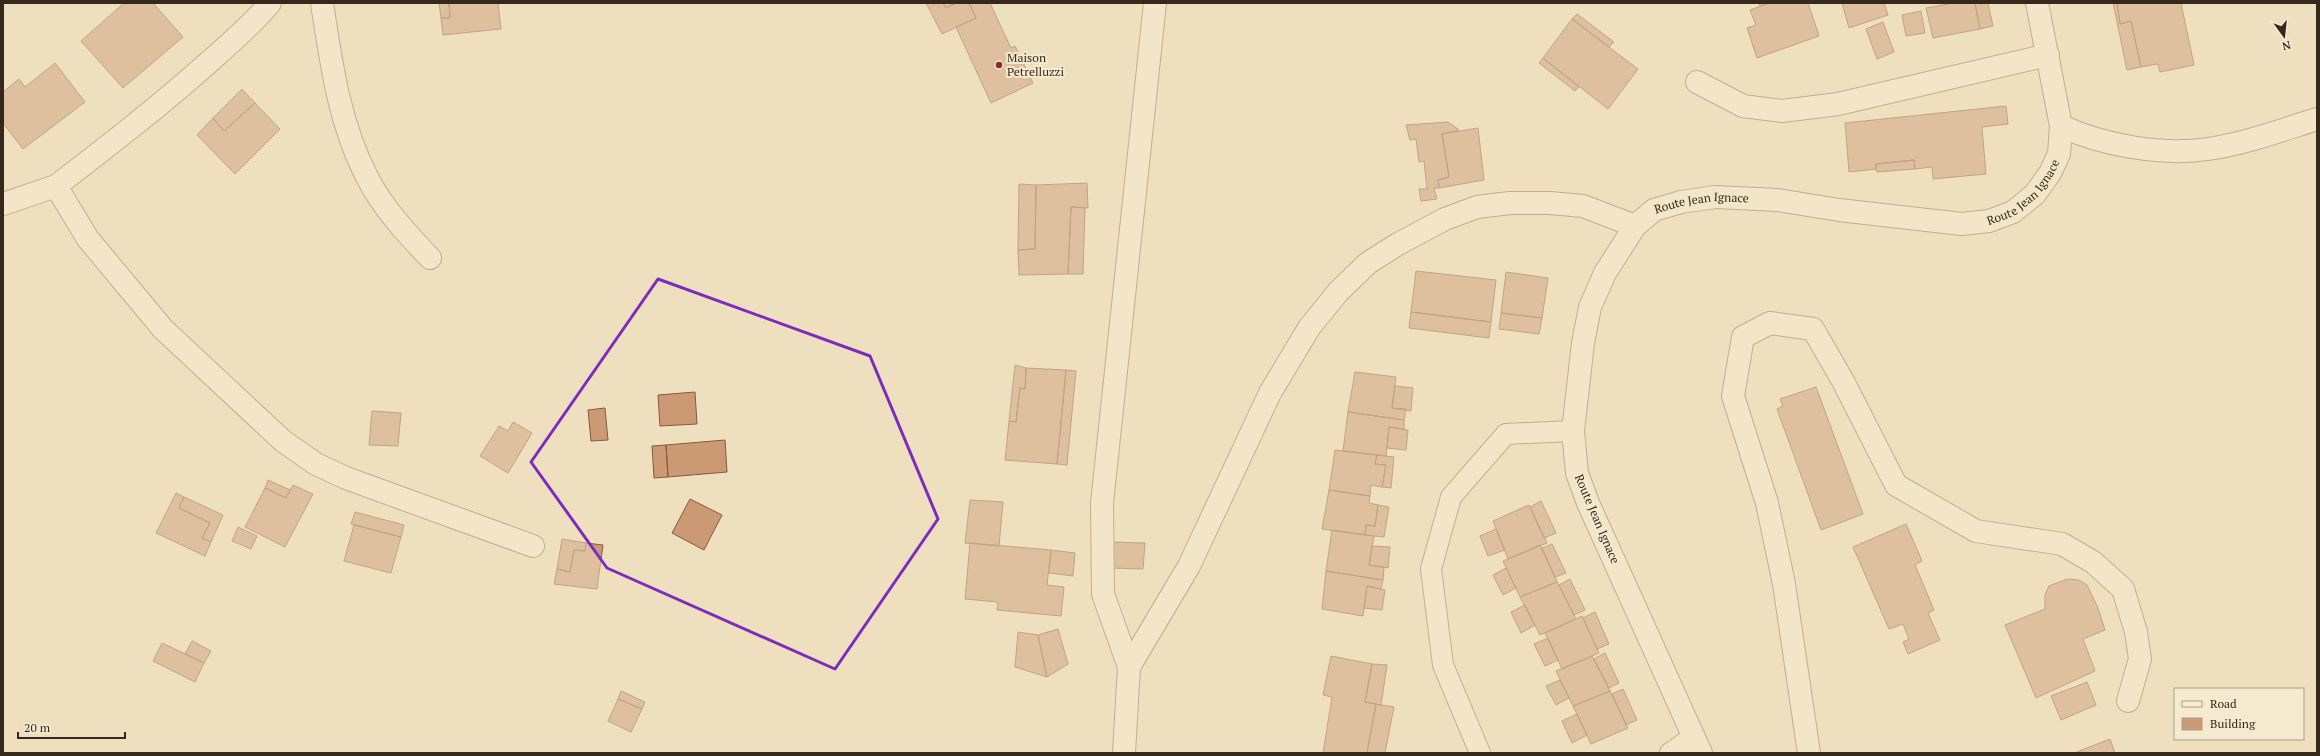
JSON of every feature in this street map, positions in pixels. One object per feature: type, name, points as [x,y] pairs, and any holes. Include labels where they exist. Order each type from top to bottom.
[{"type":"street","points":[[3,204],[56,186],[114,142],[190,79],[256,19],[270,3]]},
{"type":"street","points":[[322,3],[343,119],[367,177],[403,230],[430,258]]},
{"type":"street","points":[[1124,753],[1129,667],[1103,594],[1102,503],[1154,3]]},
{"type":"street","name":"Route Jean Ignace","points":[[1697,745],[1588,503],[1577,473],[1573,431],[1583,343],[1590,308],[1605,273],[1635,226],[1654,210],[1681,202],[1715,197],[1778,200],[1839,210],[1962,224],[1989,221],[2014,212],[2035,194],[2050,173],[2059,154],[2061,126],[2037,3]]},
{"type":"street","points":[[1697,82],[1743,106],[1782,111],[1838,104],[2048,55]]},
{"type":"street","points":[[2061,126],[2084,137],[2116,144],[2171,150],[2207,149],[2274,133],[2317,119]]},
{"type":"street","points":[[56,186],[88,239],[163,329],[283,441],[316,464],[346,478],[533,546]]},
{"type":"street","points":[[1129,667],[1189,566],[1270,393],[1309,328],[1338,292],[1368,263],[1398,244],[1445,219],[1477,207],[1510,203],[1550,203],[1583,206],[1635,226]]},
{"type":"street","points":[[1809,753],[1784,584],[1767,503],[1734,396],[1743,337],[1770,323],[1813,329],[1843,381],[1896,485],[1976,531],[2062,544],[2093,562],[2123,589],[2136,632],[2140,659],[2128,701]]},
{"type":"lane","points":[[1480,753],[1443,665],[1431,569],[1451,497],[1506,434],[1573,431]]},
{"type":"lane","points":[[1670,753],[1697,745]]},
{"type":"highlighted area","points":[[658,279],[870,356],[938,519],[835,669],[607,568],[531,462]]},
{"type":"building","points":[[124,3],[153,3],[183,37],[123,88],[81,41]]},
{"type":"building","points":[[439,3],[449,3],[450,18],[441,18]]},
{"type":"building","points":[[449,3],[498,3],[501,29],[443,35],[441,18],[450,18]]},
{"type":"building","points":[[926,3],[943,3],[946,8],[956,3],[969,3],[976,18],[942,34]]},
{"type":"building","points":[[943,3],[956,3],[946,8]]},
{"type":"building","name":"Maison Petrelluzzi","points":[[969,3],[990,3],[1011,48],[1015,46],[1033,83],[991,103],[956,27],[976,18]]},
{"type":"building","points":[[1759,3],[1769,3],[1760,6]]},
{"type":"building","points":[[1769,3],[1808,3],[1819,36],[1757,58],[1747,28],[1756,25],[1750,10]]},
{"type":"building","points":[[1842,3],[1884,3],[1888,15],[1849,28]]},
{"type":"building","points":[[1954,3],[1975,3],[1980,29],[1933,38],[1926,8]]},
{"type":"building","points":[[1975,3],[1988,3],[1993,26],[1980,29]]},
{"type":"building","points":[[2113,3],[2117,3],[2120,24],[2131,21],[2141,67],[2127,70]]},
{"type":"building","points":[[2117,3],[2181,3],[2194,65],[2160,72],[2158,64],[2141,67],[2131,21],[2120,24]]},
{"type":"building","points":[[1921,11],[1925,33],[1906,36],[1902,15]]},
{"type":"building","points":[[1577,14],[1614,42],[1609,47],[1572,19]]},
{"type":"building","points":[[1572,19],[1638,69],[1608,109],[1543,58]]},
{"type":"building","points":[[1883,22],[1894,52],[1877,59],[1866,29]]},
{"type":"building","points":[[1543,58],[1579,87],[1575,91],[1539,63]]},
{"type":"building","points":[[55,63],[85,102],[23,149],[3,123],[3,92],[19,79],[25,87]]},
{"type":"building","points":[[242,89],[255,103],[224,131],[213,118]]},
{"type":"building","points":[[255,103],[280,129],[235,174],[197,135],[213,118],[224,131]]},
{"type":"building","points":[[2006,106],[2008,124],[1982,127],[1986,174],[1933,179],[1932,167],[1915,169],[1914,160],[1876,164],[1876,169],[1849,172],[1845,123]]},
{"type":"building","points":[[1448,122],[1459,130],[1442,134],[1449,177],[1438,180],[1439,188],[1434,188],[1437,199],[1421,201],[1419,189],[1427,189],[1424,161],[1419,162],[1416,139],[1410,140],[1406,125]]},
{"type":"building","points":[[1478,128],[1484,180],[1439,188],[1438,180],[1449,177],[1442,134]]},
{"type":"building","points":[[1914,160],[1915,169],[1877,172],[1876,169],[1876,164]]},
{"type":"building","points":[[1087,183],[1088,208],[1071,207],[1068,274],[1019,275],[1018,250],[1035,249],[1036,185]]},
{"type":"building","points":[[1019,184],[1036,185],[1035,249],[1018,250]]},
{"type":"building","points":[[1071,207],[1085,208],[1083,274],[1068,274]]},
{"type":"building","points":[[1416,271],[1496,280],[1491,322],[1411,312]]},
{"type":"building","points":[[1506,272],[1548,278],[1542,318],[1501,313]]},
{"type":"building","points":[[1411,312],[1491,322],[1489,338],[1409,328]]},
{"type":"building","points":[[1501,313],[1542,318],[1539,334],[1499,329]]},
{"type":"building","points":[[1015,365],[1026,368],[1025,389],[1020,388],[1016,422],[1009,421]]},
{"type":"building","points":[[1026,368],[1066,370],[1057,464],[1005,460],[1009,421],[1016,422],[1020,388],[1025,389]]},
{"type":"building","points":[[1066,370],[1076,371],[1067,465],[1057,464]]},
{"type":"building","points":[[1355,372],[1396,377],[1392,408],[1406,409],[1404,420],[1348,412]]},
{"type":"building","points":[[1395,386],[1413,388],[1411,411],[1392,408]]},
{"type":"building","points":[[1816,387],[1863,514],[1821,530],[1777,409],[1783,406],[1780,399]]},
{"type":"building","points":[[695,392],[697,424],[660,426],[658,395]]},
{"type":"building","points":[[605,408],[608,440],[591,441],[588,410]]},
{"type":"building","points":[[372,411],[401,413],[398,446],[369,445]]},
{"type":"building","points":[[1348,412],[1404,420],[1404,429],[1389,427],[1386,456],[1343,451]]},
{"type":"building","points":[[513,422],[532,433],[508,473],[480,456],[499,426],[508,431]]},
{"type":"building","points":[[1389,427],[1408,430],[1406,450],[1387,448]]},
{"type":"building","points":[[725,440],[727,472],[668,477],[666,445]]},
{"type":"building","points":[[666,445],[668,477],[654,478],[652,446]]},
{"type":"building","points":[[1335,450],[1377,455],[1375,464],[1386,465],[1382,487],[1371,485],[1370,496],[1329,490]]},
{"type":"building","points":[[1377,455],[1394,457],[1391,488],[1382,487],[1386,465],[1375,464]]},
{"type":"building","points":[[268,480],[290,490],[286,498],[265,488]]},
{"type":"building","points":[[293,485],[313,494],[285,547],[245,527],[265,488],[286,498]]},
{"type":"building","points":[[1329,490],[1370,496],[1369,503],[1378,505],[1375,526],[1366,525],[1365,535],[1322,529]]},
{"type":"building","points":[[176,493],[184,497],[179,508],[210,523],[202,538],[211,542],[205,556],[156,533]]},
{"type":"building","points":[[184,497],[223,515],[211,542],[202,538],[210,523],[179,508]]},
{"type":"building","points":[[690,499],[722,515],[704,550],[672,533]]},
{"type":"building","points":[[970,500],[1003,502],[999,546],[965,543]]},
{"type":"building","points":[[1541,501],[1556,533],[1544,538],[1530,507]]},
{"type":"building","points":[[1378,505],[1389,507],[1384,537],[1365,535],[1366,525],[1375,526]]},
{"type":"building","points":[[1529,505],[1547,543],[1508,559],[1493,521]]},
{"type":"building","points":[[355,512],[404,525],[401,537],[351,524]]},
{"type":"building","points":[[1906,524],[1922,561],[1915,565],[1934,610],[1928,613],[1940,640],[1908,654],[1903,642],[1909,639],[1903,624],[1889,629],[1853,547]]},
{"type":"building","points":[[354,525],[401,537],[391,573],[344,561]]},
{"type":"building","points":[[238,527],[257,536],[251,549],[232,541]]},
{"type":"building","points":[[1496,529],[1505,550],[1488,556],[1480,536]]},
{"type":"building","points":[[1332,530],[1374,536],[1369,565],[1384,567],[1383,580],[1326,571]]},
{"type":"building","points":[[562,539],[586,543],[585,551],[574,550],[570,572],[557,569]]},
{"type":"building","points":[[1112,542],[1145,543],[1143,569],[1111,568]]},
{"type":"building","points":[[586,543],[603,545],[597,589],[554,584],[557,569],[570,572],[574,550],[585,551]]},
{"type":"building","points":[[970,543],[1051,550],[1047,585],[1064,587],[1061,616],[997,610],[998,602],[965,599]]},
{"type":"building","points":[[1552,544],[1566,573],[1555,577],[1542,548]]},
{"type":"building","points":[[1540,545],[1557,582],[1520,597],[1503,561]]},
{"type":"building","points":[[1372,546],[1390,547],[1388,568],[1369,565]]},
{"type":"building","points":[[1051,550],[1075,553],[1073,576],[1049,573]]},
{"type":"building","points":[[1506,568],[1516,588],[1503,595],[1493,575]]},
{"type":"building","points":[[1326,571],[1383,580],[1381,589],[1367,586],[1363,616],[1322,609]]},
{"type":"building","points":[[1570,579],[1585,610],[1574,615],[1559,585]]},
{"type":"building","points":[[2067,579],[2079,580],[2087,585],[2098,608],[2105,630],[2083,639],[2095,671],[2036,698],[2005,625],[2045,609],[2045,595],[2049,586]]},
{"type":"building","points":[[1557,582],[1576,619],[1540,635],[1520,597]]},
{"type":"building","points":[[1367,586],[1385,590],[1382,610],[1364,608]]},
{"type":"building","points":[[1525,605],[1535,625],[1521,633],[1511,612]]},
{"type":"building","points":[[1595,612],[1609,644],[1597,649],[1583,618]]},
{"type":"building","points":[[1582,616],[1599,653],[1562,669],[1545,633]]},
{"type":"building","points":[[1058,629],[1068,664],[1047,677],[1038,635]]},
{"type":"building","points":[[1018,632],[1038,635],[1047,677],[1015,667]]},
{"type":"building","points":[[1548,638],[1558,660],[1545,666],[1534,644]]},
{"type":"building","points":[[192,641],[211,651],[204,663],[185,654]]},
{"type":"building","points":[[162,643],[204,663],[195,682],[153,661]]},
{"type":"building","points":[[1605,653],[1619,683],[1609,688],[1594,659]]},
{"type":"building","points":[[1331,656],[1372,664],[1365,702],[1376,704],[1367,753],[1323,753],[1332,697],[1323,695]]},
{"type":"building","points":[[1592,656],[1610,691],[1573,706],[1556,671]]},
{"type":"building","points":[[1372,664],[1387,665],[1381,705],[1365,702]]},
{"type":"building","points":[[1560,680],[1569,698],[1556,705],[1546,686]]},
{"type":"building","points":[[2087,682],[2096,705],[2061,720],[2051,696]]},
{"type":"building","points":[[1623,689],[1637,720],[1626,725],[1612,694]]},
{"type":"building","points":[[621,691],[645,702],[642,709],[618,699]]},
{"type":"building","points":[[1610,691],[1628,728],[1591,744],[1573,706]]},
{"type":"building","points":[[618,699],[642,709],[631,732],[608,721]]},
{"type":"building","points":[[1376,704],[1394,707],[1385,753],[1367,753]]},
{"type":"building","points":[[1577,714],[1587,735],[1572,743],[1562,721]]},
{"type":"building","points":[[2110,739],[2115,753],[2074,753]]},
{"type":"place","name":"Maison Petrelluzzi","points":[[999,65]]}]
